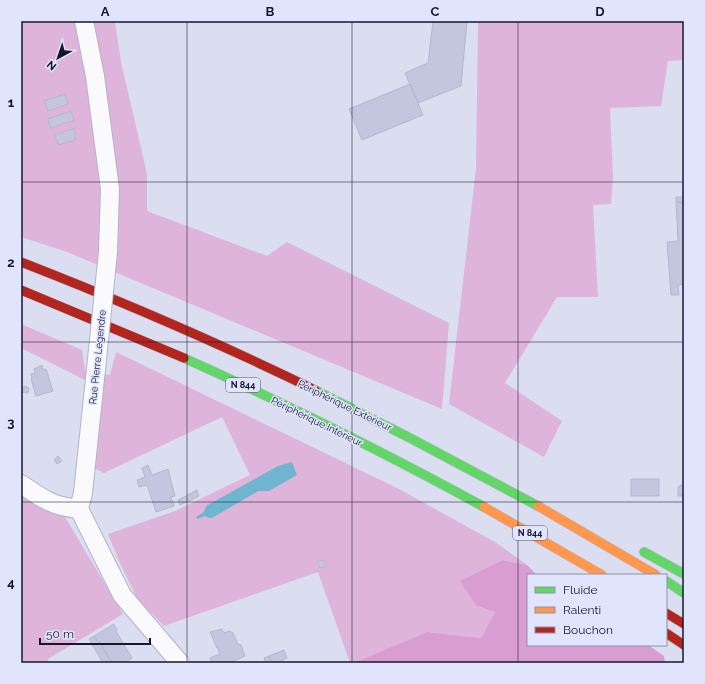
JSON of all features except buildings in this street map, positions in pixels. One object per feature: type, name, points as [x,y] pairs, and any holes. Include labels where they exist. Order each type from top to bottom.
[{"type":"highway","name":"Périphérique Extérieur","points":[[21,262],[131,306],[280,373],[428,447],[583,532],[654,574]]},
{"type":"highway","name":"Périphérique Intérieur","points":[[21,290],[91,318],[194,363],[321,422],[460,494],[564,552],[599,574]]},
{"type":"highway","points":[[583,532],[606,534]]},
{"type":"highway","points":[[638,549],[684,574]]},
{"type":"highway","points":[[667,582],[684,592]]},
{"type":"highway","points":[[667,614],[684,624]]},
{"type":"highway","points":[[667,633],[684,645]]},
{"type":"street","name":"Rue Pierre Legendre","points":[[79,509],[83,493],[108,252],[110,189],[95,76],[84,21]]},
{"type":"street","points":[[21,484],[46,501],[62,507],[79,509],[122,595],[180,663]]},
{"type":"shaded area","points":[[21,21],[115,21],[121,62],[147,174],[147,211],[267,256],[287,242],[449,323],[442,409],[67,252],[21,237]]},
{"type":"shaded area","points":[[478,21],[684,21],[684,60],[668,61],[661,106],[610,108],[613,177],[611,204],[593,205],[598,297],[557,297],[505,383],[562,421],[544,457],[449,404],[476,168]]},
{"type":"shaded area","points":[[21,324],[82,350],[85,370],[110,375],[116,352],[397,488],[495,542],[527,565],[503,560],[495,612],[481,638],[427,632],[353,663],[350,663],[318,572],[164,626],[138,600],[108,534],[175,511],[250,475],[222,417],[104,473],[81,462],[87,381],[21,348]]},
{"type":"shaded area","points":[[21,473],[50,492],[123,614],[48,659],[49,663],[21,663]]},
{"type":"shaded area","points":[[503,560],[527,565],[536,574],[527,574],[527,646],[649,646],[664,656],[665,663],[353,663],[427,632],[481,638],[495,612],[476,605],[460,581]]},
{"type":"water","points":[[292,462],[297,475],[269,491],[258,491],[212,518],[205,516],[197,519],[196,517],[204,512],[206,506],[278,466]]},
{"type":"traffic: fast","points":[[184,358],[336,430],[410,467],[484,507]]},
{"type":"traffic: fast","points":[[315,390],[410,438],[538,506]]},
{"type":"traffic: fast","points":[[644,552],[684,574]]},
{"type":"traffic: fast","points":[[667,582],[684,593]]},
{"type":"traffic: slow","points":[[538,506],[654,574]]},
{"type":"traffic: slow","points":[[484,507],[600,574]]},
{"type":"traffic: jam","points":[[21,262],[170,323],[315,390]]},
{"type":"traffic: jam","points":[[21,290],[184,358]]},
{"type":"traffic: jam","points":[[667,614],[684,624]]},
{"type":"traffic: jam","points":[[667,634],[684,645]]}]
